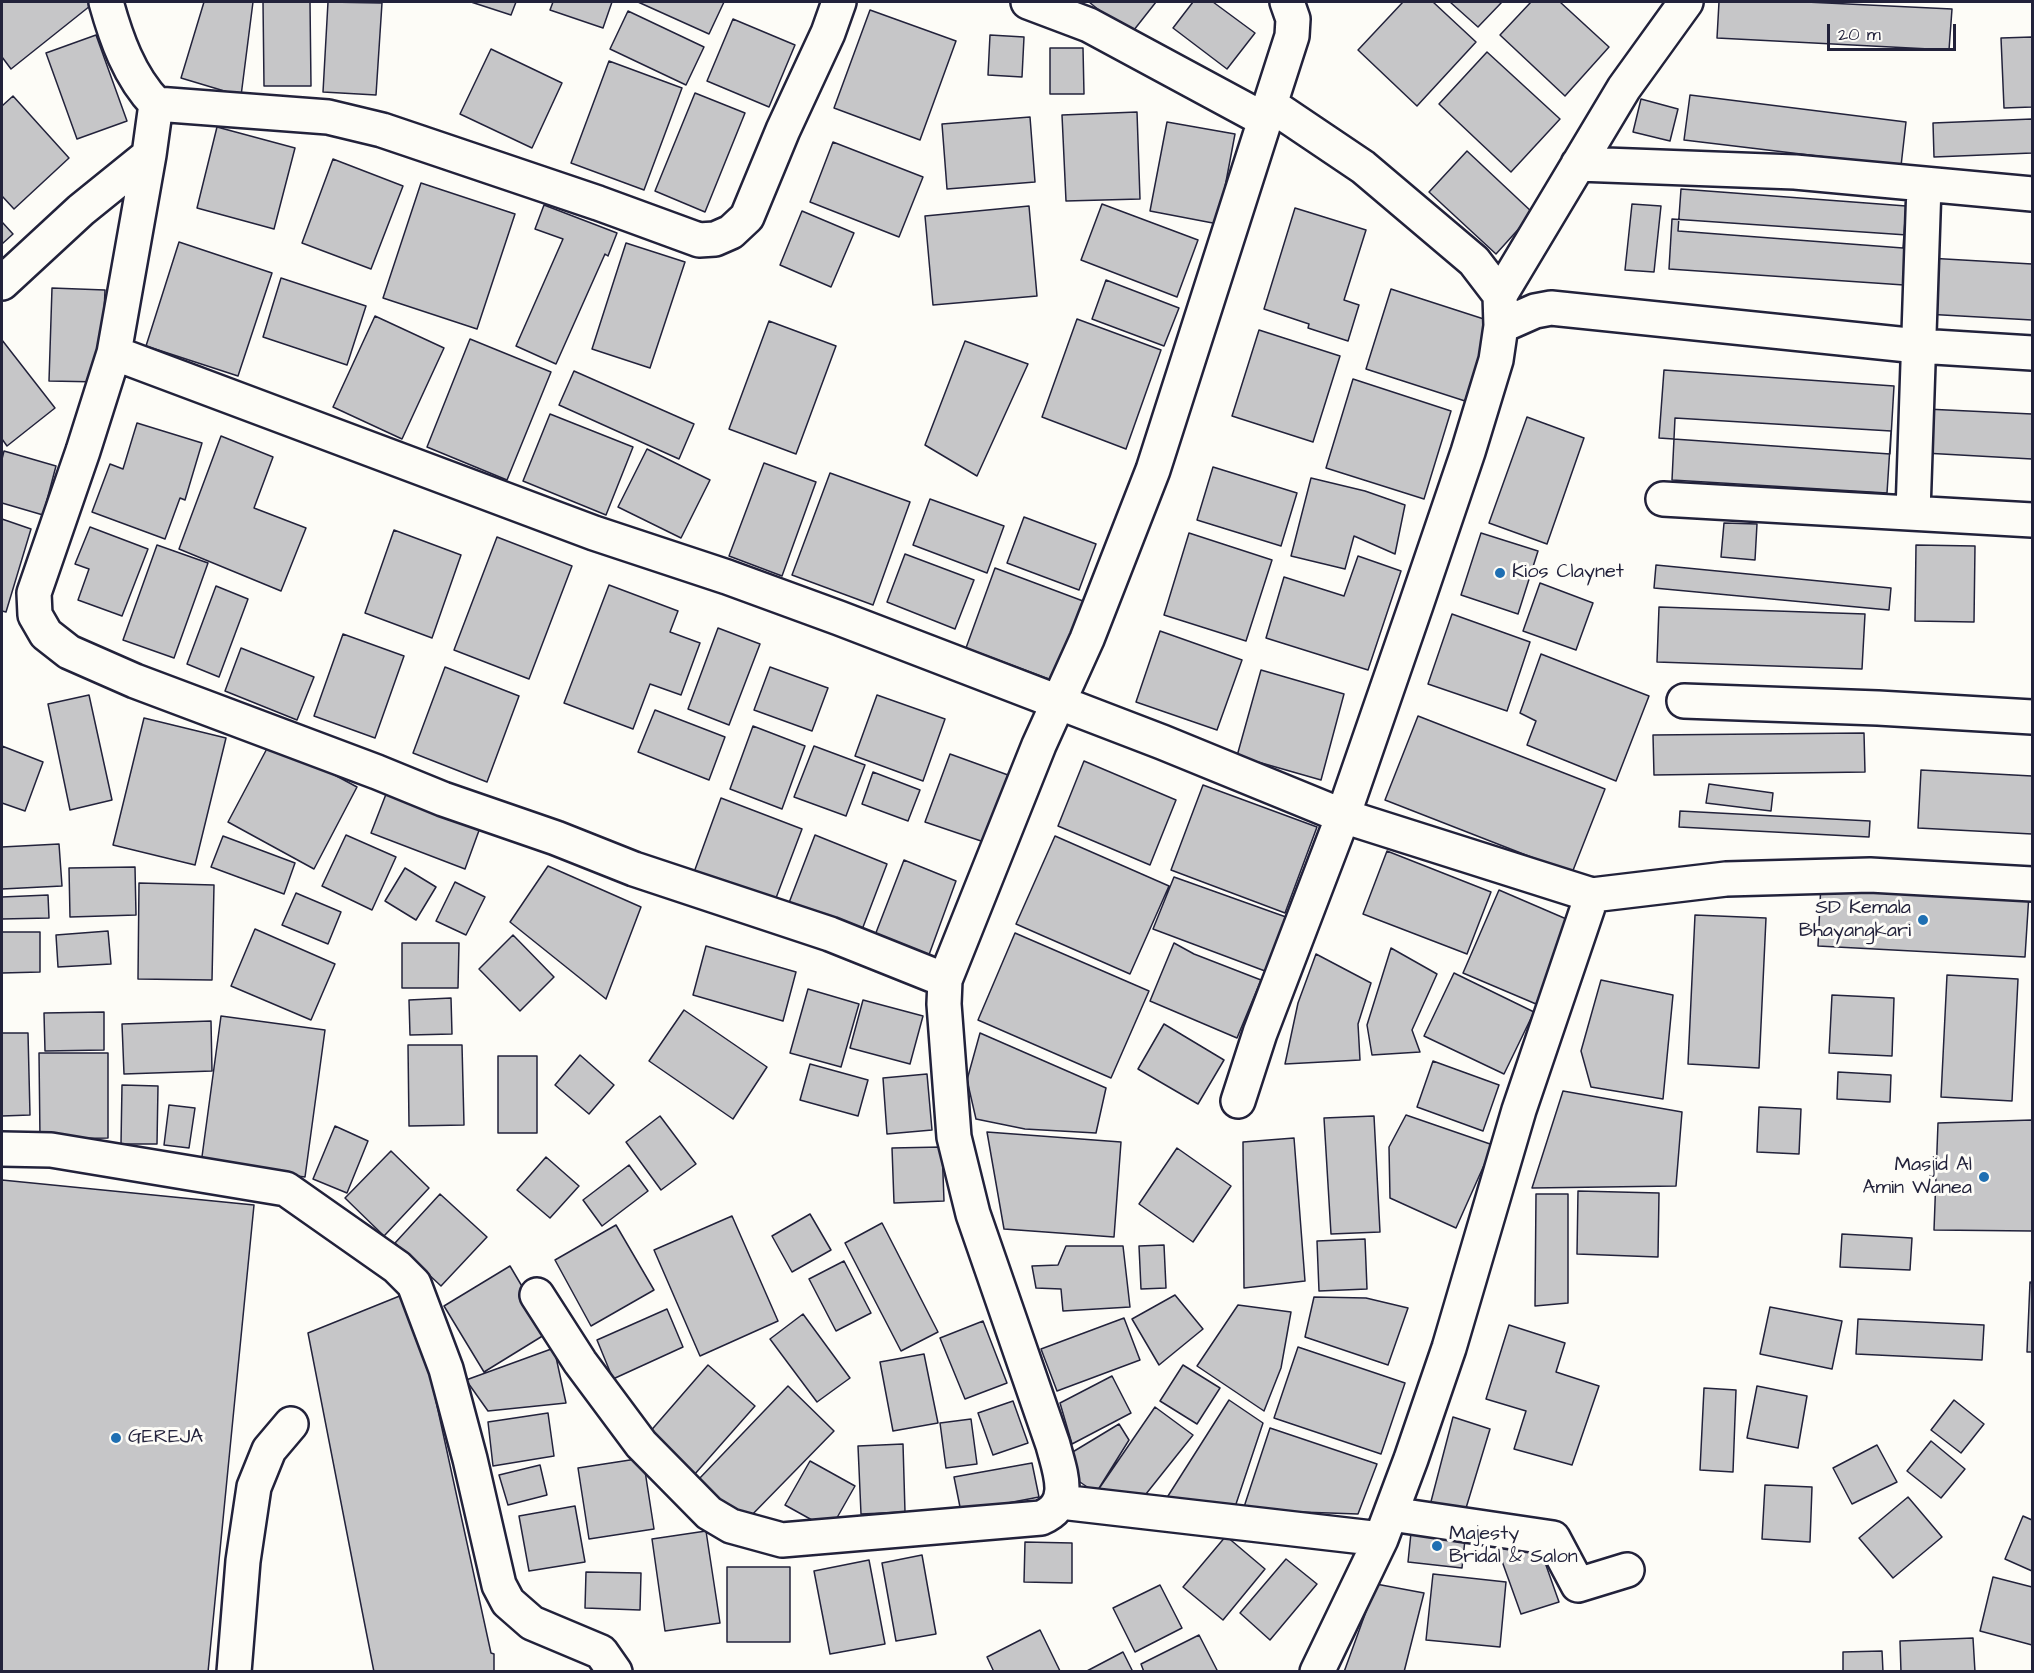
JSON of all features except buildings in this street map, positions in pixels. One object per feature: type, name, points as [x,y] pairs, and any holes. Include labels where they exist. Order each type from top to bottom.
[{"type":"street","points":[[106,2],[126,61],[141,88],[156,104],[328,117],[372,128],[587,199],[699,240],[716,239],[739,226],[747,217],[783,130],[828,33],[839,2]]},
{"type":"street","points":[[1028,2],[1089,25],[1268,113],[1363,166],[1474,261],[1490,279],[1501,311]]},
{"type":"street","points":[[1238,1101],[1260,1033],[1343,816],[1468,452],[1496,360],[1501,311],[1578,164],[1624,88],[1686,2]]},
{"type":"street","points":[[537,1295],[580,1362],[641,1444],[709,1513],[731,1526],[782,1540],[1041,1518],[1051,1514],[1061,1502],[1062,1482],[1053,1445],[973,1214],[954,1137],[944,1004],[945,980],[1039,745],[1087,639],[1153,470],[1292,36],[1296,8]]},
{"type":"street","points":[[156,104],[114,353],[34,593],[35,615],[46,634],[69,652],[135,681],[443,799],[556,838],[634,869],[830,934],[945,980]]},
{"type":"street","points":[[2,283],[81,210],[149,155]]},
{"type":"street","points":[[1578,164],[1795,172],[2032,194]]},
{"type":"street","points":[[1913,512],[1924,185]]},
{"type":"street","points":[[1501,311],[1535,311],[1551,308],[1918,346],[2032,352]]},
{"type":"street","points":[[114,353],[594,533],[738,581],[1059,702],[1343,816],[1592,895],[1726,879],[1870,875],[2032,884]]},
{"type":"street","points":[[1663,499],[2032,520]]},
{"type":"street","points":[[1684,701],[1878,708],[2032,717]]},
{"type":"street","points":[[1317,1671],[1386,1527],[1449,1348],[1519,1110],[1592,895]]},
{"type":"street","points":[[2,1149],[51,1150],[286,1189],[339,1224],[405,1273],[414,1284],[446,1369],[470,1459],[499,1585],[508,1602],[532,1623],[601,1652],[615,1671]]},
{"type":"street","points":[[234,1671],[243,1560],[254,1487],[269,1450],[291,1424]]},
{"type":"street","points":[[1061,1502],[1553,1539],[1578,1585],[1627,1570]]},
{"type":"place","name":"Kios Claynet","points":[[1500,573]]},
{"type":"place","name":"SD Kemala Bhayangkari","points":[[1923,920]]},
{"type":"place","name":"Masjid Al Amin Wanea","points":[[1984,1177]]},
{"type":"place","name":"GEREJA","points":[[116,1438]]},
{"type":"place","name":"Majesty Bridal & Salon","points":[[1437,1546]]}]
